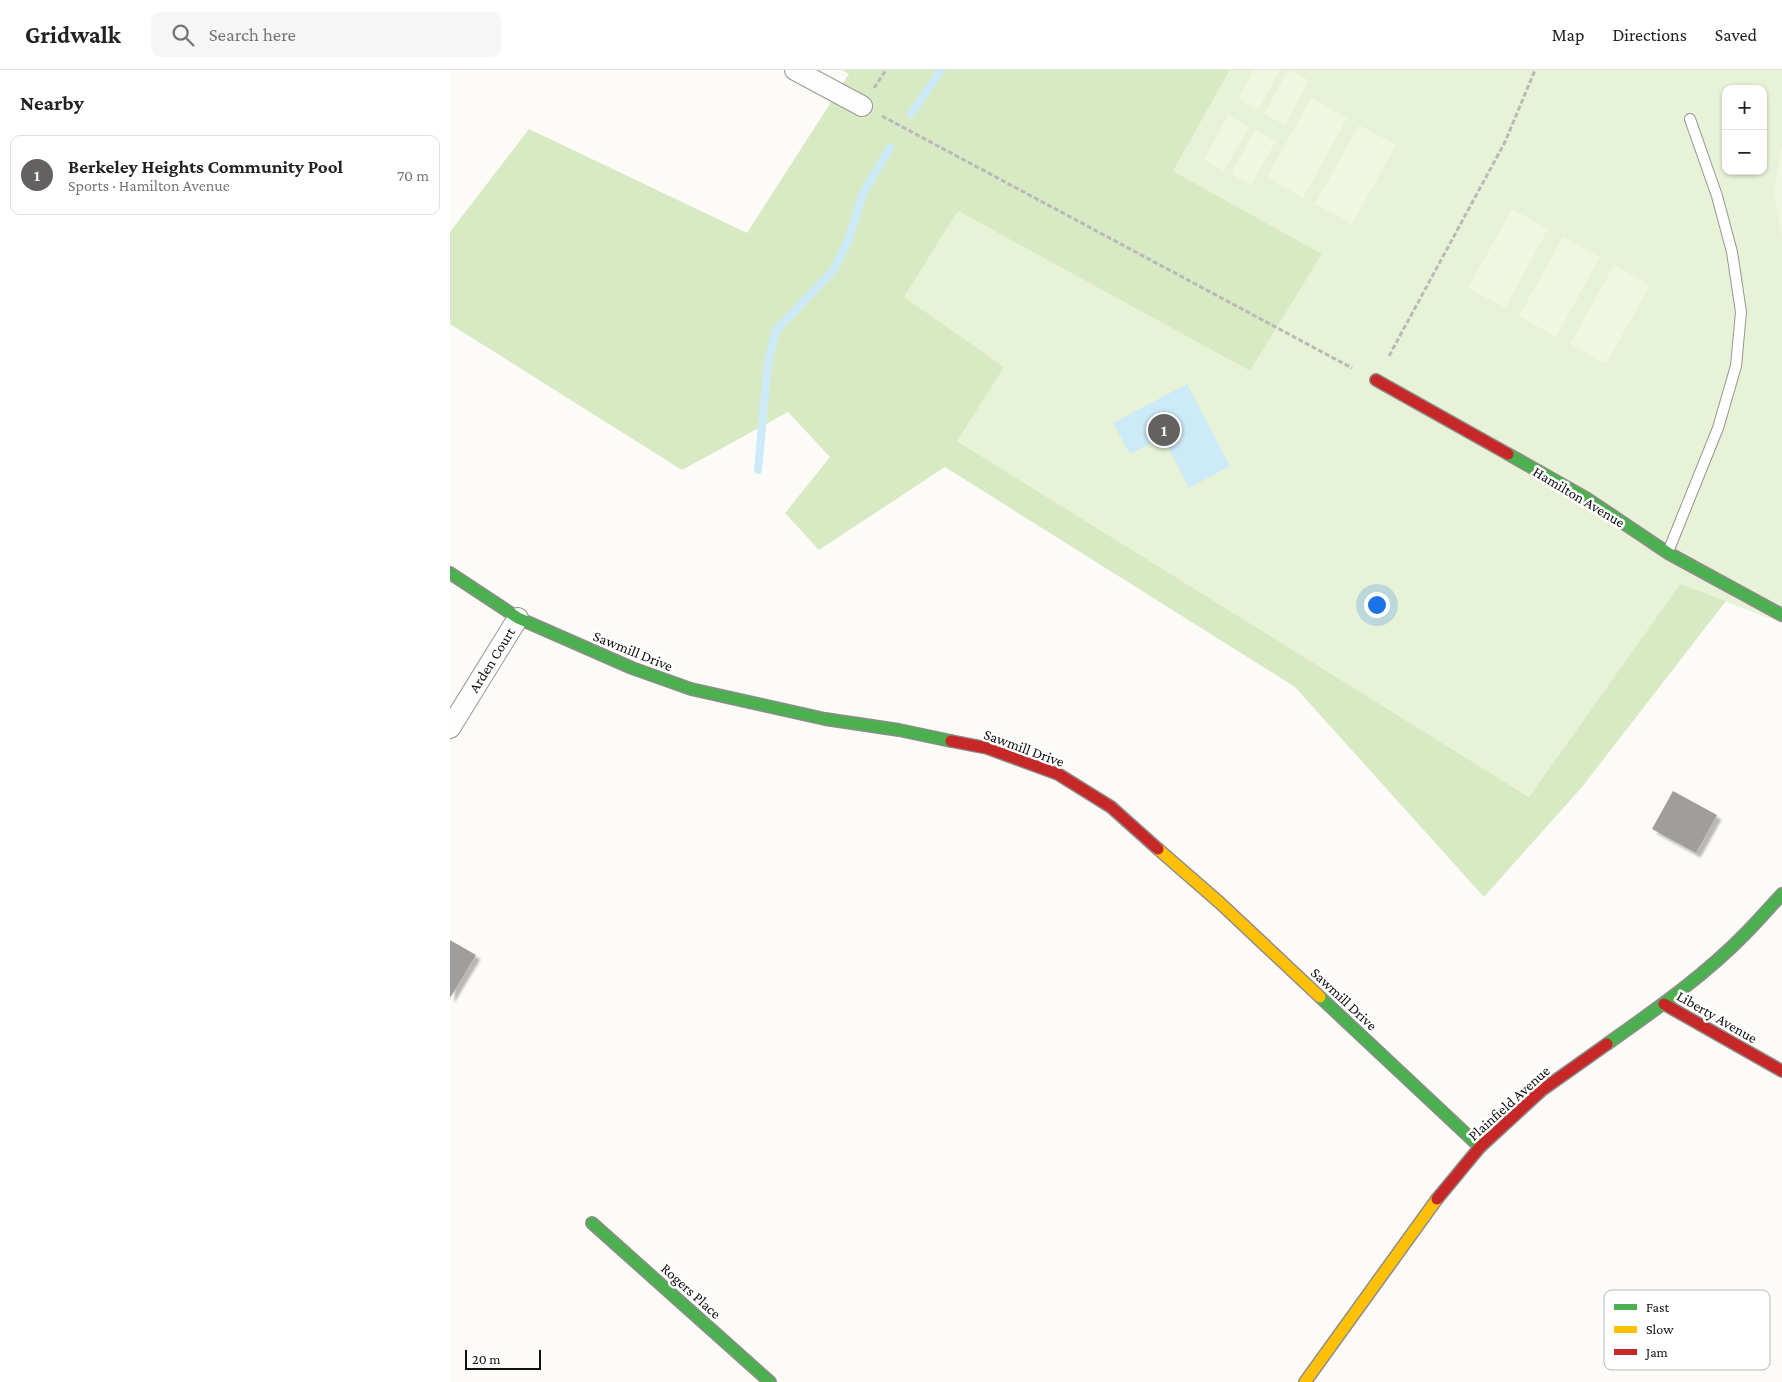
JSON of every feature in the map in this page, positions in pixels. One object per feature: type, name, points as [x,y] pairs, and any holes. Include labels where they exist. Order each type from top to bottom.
[{"type":"street","points":[[795,70],[862,106]]},
{"type":"street","name":"Hamilton Avenue","points":[[1376,380],[1586,498],[1668,553],[1782,615]]},
{"type":"street","name":"Sawmill Drive","points":[[450,573],[518,618],[632,668],[691,689],[826,719],[899,730],[987,748],[1058,774],[1111,807],[1220,903],[1480,1147]]},
{"type":"street","name":"Arden Court","points":[[450,728],[518,618]]},
{"type":"street","name":"Plainfield Avenue","points":[[1305,1382],[1426,1212],[1480,1147],[1542,1090],[1664,1004],[1745,934],[1782,894]]},
{"type":"street","name":"Liberty Avenue","points":[[1664,1004],[1782,1071]]},
{"type":"street","name":"Rogers Place","points":[[592,1223],[770,1382]]},
{"type":"lane","points":[[1668,553],[1718,428],[1736,366],[1741,312],[1732,252],[1718,196],[1690,120]]},
{"type":"path","points":[[886,70],[862,106],[1376,380],[1505,142],[1535,70]]},
{"type":"green space","points":[[842,70],[1230,70],[1173,171],[1322,254],[1250,371],[958,211],[904,297],[1004,367],[957,441],[1529,797],[1680,584],[1726,601],[1582,787],[1484,897],[1295,687],[945,467],[819,550],[785,513],[830,457],[788,412],[682,470],[450,324],[450,232],[529,129],[747,233],[849,74]]},
{"type":"green space","points":[[1230,70],[1782,70],[1782,623],[1680,584],[1529,797],[957,441],[904,297],[958,211],[1250,371],[1322,254],[1173,171]]},
{"type":"green space","points":[[1254,70],[1280,70],[1258,110],[1238,99]]},
{"type":"green space","points":[[1288,70],[1309,80],[1285,125],[1264,114]]},
{"type":"green space","points":[[1311,98],[1347,118],[1303,198],[1267,177]]},
{"type":"green space","points":[[1228,115],[1249,127],[1224,171],[1204,160]]},
{"type":"green space","points":[[1359,125],[1396,145],[1352,224],[1315,204]]},
{"type":"green space","points":[[1255,130],[1276,141],[1251,185],[1231,174]]},
{"type":"green space","points":[[1782,143],[1782,238],[1774,190]]},
{"type":"green space","points":[[1512,209],[1548,229],[1505,308],[1468,288]]},
{"type":"green space","points":[[1563,237],[1600,257],[1556,337],[1519,316]]},
{"type":"green space","points":[[1614,265],[1650,285],[1606,364],[1570,344]]},
{"type":"water","points":[[1187,384],[1230,466],[1189,488],[1163,437],[1130,454],[1113,423]]},
{"type":"building","points":[[1673,791],[1717,815],[1696,853],[1652,829]]},
{"type":"building","points":[[450,940],[476,955],[450,998]]},
{"type":"waterway","points":[[911,114],[941,70]]},
{"type":"waterway","points":[[758,470],[768,362],[776,330],[833,271],[848,241],[863,193],[890,148]]},
{"type":"traffic: fast","points":[[1508,454],[1586,498],[1668,553],[1782,615]]},
{"type":"traffic: fast","points":[[450,573],[518,618],[632,668],[691,689],[825,719],[899,730],[951,741]]},
{"type":"traffic: fast","points":[[1607,1044],[1679,992],[1713,964],[1745,934],[1782,894]]},
{"type":"traffic: fast","points":[[1320,997],[1480,1147]]},
{"type":"traffic: fast","points":[[592,1223],[770,1382]]},
{"type":"traffic: slow","points":[[1158,849],[1220,903],[1320,997]]},
{"type":"traffic: slow","points":[[1305,1382],[1437,1199]]},
{"type":"traffic: jam","points":[[1376,380],[1508,454]]},
{"type":"traffic: jam","points":[[951,741],[987,748],[1058,774],[1111,807],[1158,849]]},
{"type":"traffic: jam","points":[[1664,1004],[1782,1071]]},
{"type":"traffic: jam","points":[[1437,1199],[1480,1147],[1542,1090],[1607,1044]]},
{"type":"place","name":"Berkeley Heights Community Pool","points":[[1164,430]]}]
